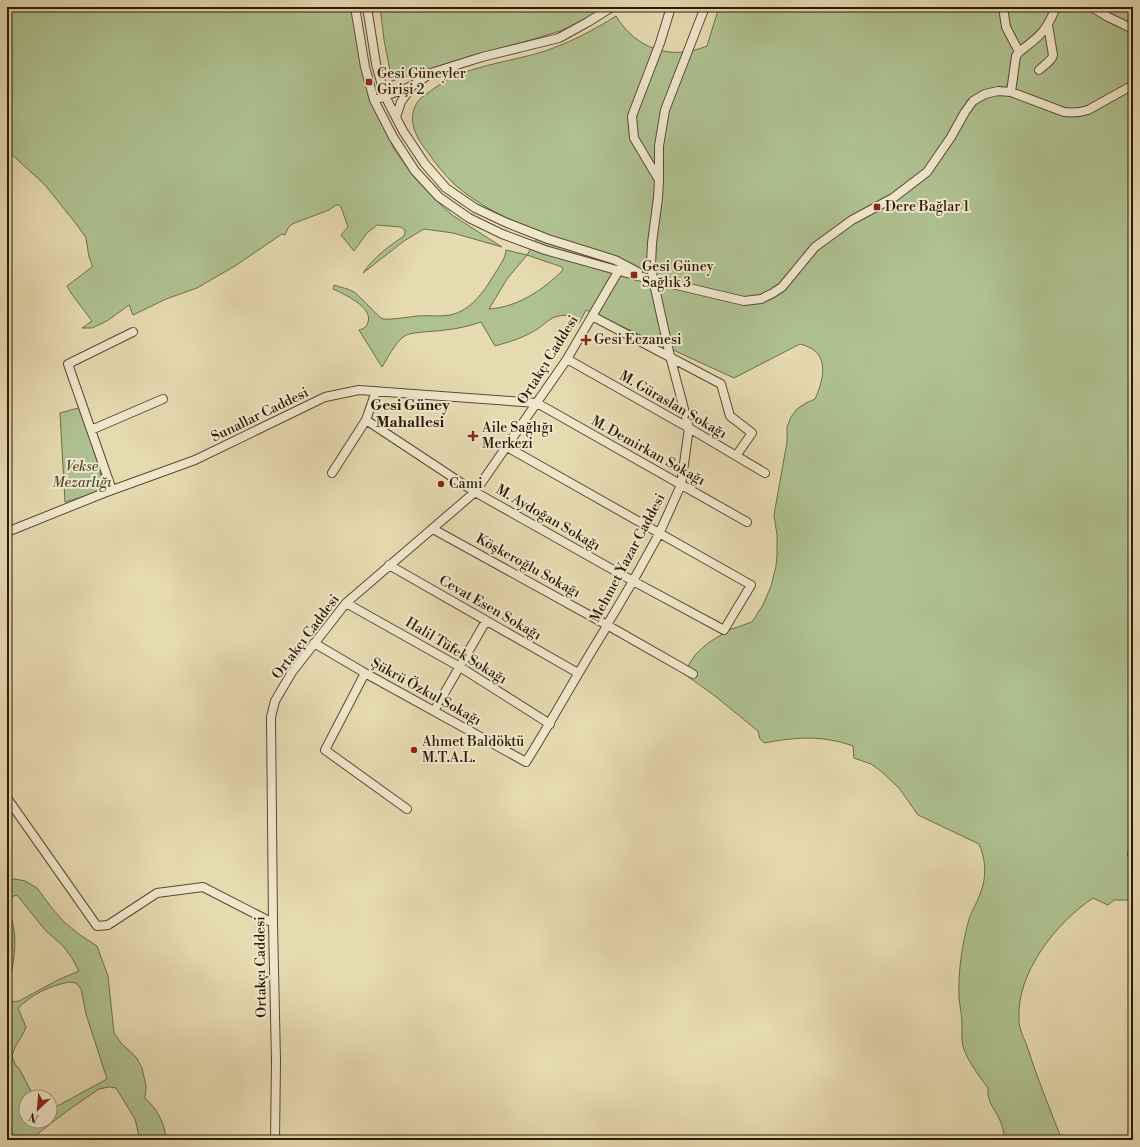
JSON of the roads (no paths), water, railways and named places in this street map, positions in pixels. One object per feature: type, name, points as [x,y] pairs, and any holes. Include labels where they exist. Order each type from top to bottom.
[{"type":"street","points":[[355,7],[365,67],[374,100],[393,137],[415,172],[439,197],[470,218],[502,234],[545,250],[653,279],[744,300],[760,299],[782,287],[815,247],[852,220],[893,198],[927,172],[973,101],[985,94],[998,91],[1011,92],[1064,112],[1076,113],[1088,110],[1133,85]]},
{"type":"street","points":[[367,7],[376,64],[385,96],[403,131],[425,164],[446,188],[475,208],[507,223],[548,239],[615,260],[653,279]]},
{"type":"street","points":[[374,100],[412,86],[431,73],[482,57],[559,38],[612,7]]},
{"type":"street","points":[[658,180],[634,138],[632,116],[660,43],[671,7]]},
{"type":"street","name":"Mehmet Yazar Caddesi","points":[[526,762],[550,724],[578,673],[633,581],[659,534],[681,485],[689,428],[670,356],[653,279],[652,243],[658,198],[659,146],[665,110],[705,7]]},
{"type":"street","points":[[1003,7],[1006,27],[1019,52]]},
{"type":"street","points":[[1011,92],[1016,56],[1041,35],[1048,25],[1056,7]]},
{"type":"street","points":[[1092,7],[1108,17],[1133,28]]},
{"type":"street","points":[[1130,7],[1133,11]]},
{"type":"street","points":[[1039,70],[1052,58],[1053,55],[1048,25]]},
{"type":"street","points":[[396,117],[401,102],[412,86]]},
{"type":"street","name":"Ortakçı Caddesi","points":[[275,1140],[276,1061],[271,718],[275,701],[292,672],[346,603],[475,492],[567,359],[619,270]]},
{"type":"street","points":[[592,316],[721,384],[730,416],[752,433],[736,456]]},
{"type":"street","points":[[112,490],[68,364],[133,332]]},
{"type":"street","name":"M. Güraslan Sokağı","points":[[567,359],[765,473]]},
{"type":"street","name":"Sunallar Caddesi","points":[[7,532],[112,490],[195,460],[325,397],[359,390],[537,403]]},
{"type":"street","points":[[332,473],[366,420],[376,391]]},
{"type":"street","points":[[91,430],[163,399]]},
{"type":"street","name":"M. Demirkan Sokağı","points":[[537,403],[747,522]]},
{"type":"street","name":"M. Aydoğan Sokağı","points":[[366,420],[475,492],[633,581],[724,630],[751,585],[659,534]]},
{"type":"street","points":[[507,447],[659,534]]},
{"type":"street","name":"Köşkeroğlu Sokağı","points":[[433,529],[693,674]]},
{"type":"street","name":"Cevat Esen Sokağı","points":[[389,565],[578,673]]},
{"type":"street","name":"Halil Tüfek Sokağı","points":[[346,603],[460,667],[550,724]]},
{"type":"street","points":[[434,711],[486,621]]},
{"type":"street","name":"Şükrü Özkul Sokağı","points":[[314,643],[526,762]]},
{"type":"street","points":[[365,673],[325,750],[407,809]]},
{"type":"street","points":[[7,798],[97,926],[108,925],[157,892],[203,887],[273,923]]},
{"type":"place","name":"Gesi Güneyler Girişi 2","points":[[369,82]]},
{"type":"place","name":"Dere Bağlar 1","points":[[877,207]]},
{"type":"place","name":"Gesi Güney Sağlık 3","points":[[634,275]]},
{"type":"place","name":"Gesi Eczanesi","points":[[586,340]]},
{"type":"place","name":"Aile Sağlığı Merkezi","points":[[473,436]]},
{"type":"place","name":"Cami","points":[[441,484]]},
{"type":"place","name":"Ahmet Baldöktü M.T.A.L.","points":[[414,750]]},
{"type":"district","name":"Gesi Güney Mahallesi","points":[[410,414]]},
{"type":"park label","name":"Vekse Mezarlığı","points":[[82,476]]}]
